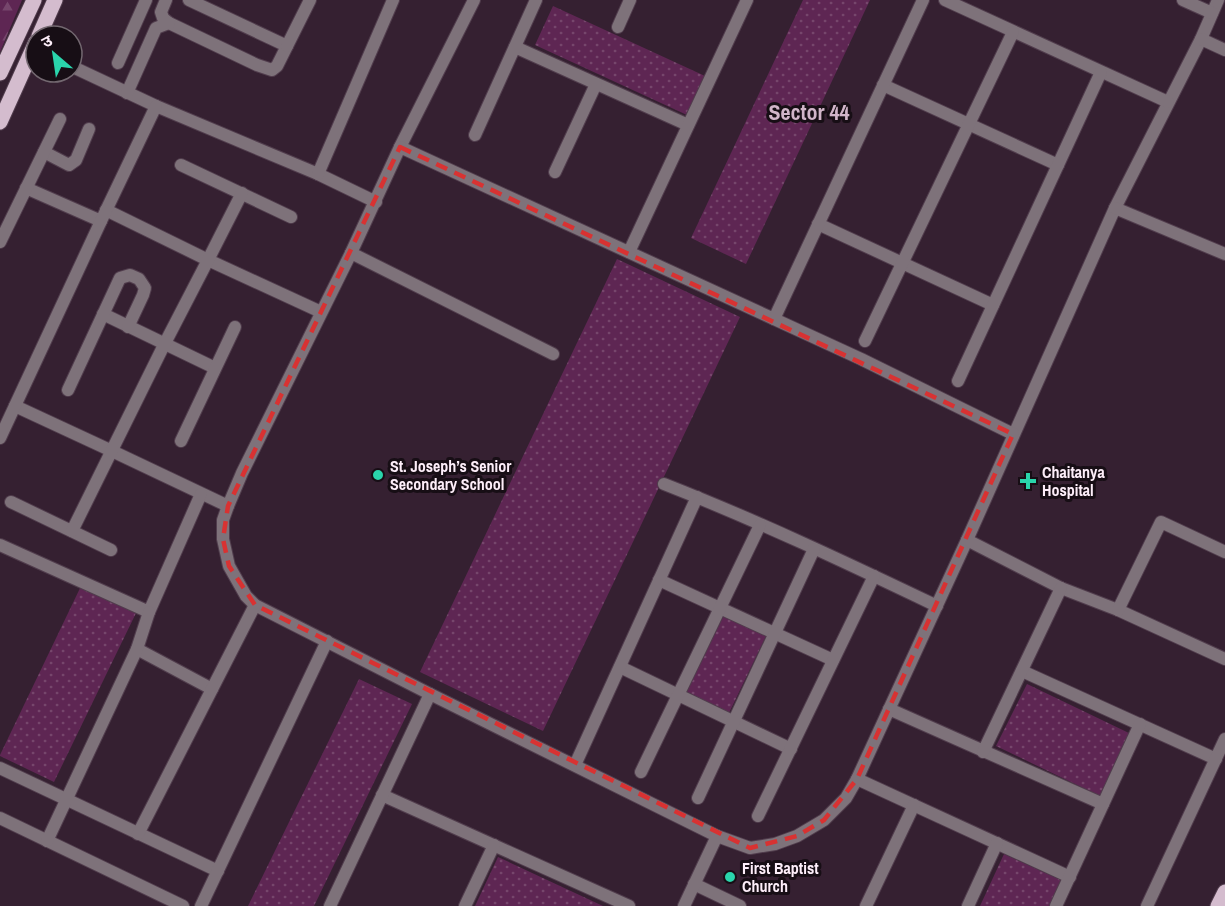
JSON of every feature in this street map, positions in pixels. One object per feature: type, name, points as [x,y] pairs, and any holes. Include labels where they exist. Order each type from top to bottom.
[{"type":"main road","points":[[0,73],[34,0]]},
{"type":"main road","points":[[44,24],[55,0]]},
{"type":"main road","points":[[0,122],[24,69]]},
{"type":"main road","points":[[1218,906],[1225,892]]},
{"type":"street","points":[[118,63],[146,0]]},
{"type":"street","points":[[166,0],[161,12],[163,18],[169,23],[272,70],[277,66],[310,0]]},
{"type":"street","points":[[189,0],[287,46]]},
{"type":"street","points":[[318,174],[393,0]]},
{"type":"street","points":[[474,0],[242,473],[223,520],[223,539],[229,566],[246,596],[255,604],[430,694],[717,836],[750,848],[775,844],[797,836],[824,820],[846,798],[967,540],[1114,208],[1201,39],[1218,0]]},
{"type":"street","points":[[475,135],[536,0]]},
{"type":"street","points":[[618,27],[630,0]]},
{"type":"street","points":[[629,252],[747,0]]},
{"type":"street","points":[[774,318],[923,0]]},
{"type":"street","points":[[945,0],[1168,102]]},
{"type":"street","points":[[1183,0],[1212,13]]},
{"type":"street","points":[[127,93],[156,28],[169,23]]},
{"type":"street","points":[[865,341],[1013,32]]},
{"type":"street","points":[[1201,39],[1225,50]]},
{"type":"street","points":[[515,47],[688,125]]},
{"type":"street","points":[[84,72],[156,106],[318,174],[376,202]]},
{"type":"street","points":[[958,381],[1101,72]]},
{"type":"street","points":[[555,172],[596,84]]},
{"type":"street","points":[[883,85],[1058,165]]},
{"type":"street","points":[[0,438],[3,423],[15,406],[156,106]]},
{"type":"street","points":[[0,242],[60,119]]},
{"type":"street","points":[[45,152],[69,165],[73,164],[89,129]]},
{"type":"street","points":[[400,147],[774,318],[1013,434]]},
{"type":"street","points":[[181,165],[291,218]]},
{"type":"street","points":[[26,188],[103,215],[321,312]]},
{"type":"street","points":[[72,531],[242,193]]},
{"type":"street","points":[[1114,208],[1225,254]]},
{"type":"street","points":[[818,224],[993,305]]},
{"type":"street","points":[[351,253],[553,354]]},
{"type":"street","points":[[68,390],[120,278],[130,275],[139,279],[145,288],[128,327]]},
{"type":"street","points":[[103,314],[216,369]]},
{"type":"street","points":[[181,441],[235,327]]},
{"type":"street","points":[[15,406],[228,506]]},
{"type":"street","points":[[664,484],[814,549],[937,606]]},
{"type":"street","points":[[47,841],[137,649],[149,612],[201,494]]},
{"type":"street","points":[[575,765],[697,497]]},
{"type":"street","points":[[11,501],[111,550]]},
{"type":"street","points":[[1118,610],[1161,522],[1225,552]]},
{"type":"street","points":[[641,772],[760,525]]},
{"type":"street","points":[[967,540],[1061,588],[1118,610],[1225,659]]},
{"type":"street","points":[[0,545],[149,612]]},
{"type":"street","points":[[698,798],[814,549]]},
{"type":"street","points":[[758,816],[874,576]]},
{"type":"street","points":[[659,580],[833,660]]},
{"type":"street","points":[[983,752],[1061,588]]},
{"type":"street","points":[[138,834],[255,604]]},
{"type":"street","points":[[201,906],[327,641]]},
{"type":"street","points":[[137,649],[212,689]]},
{"type":"street","points":[[620,667],[790,749]]},
{"type":"street","points":[[1022,671],[1216,759]]},
{"type":"street","points":[[330,906],[430,694]]},
{"type":"street","points":[[889,709],[1103,804]]},
{"type":"street","points":[[1056,906],[1140,724]]},
{"type":"street","points":[[1147,906],[1225,739]]},
{"type":"street","points":[[0,768],[218,871]]},
{"type":"street","points":[[856,779],[1070,877]]},
{"type":"street","points":[[382,795],[629,906]]},
{"type":"street","points":[[866,906],[914,805]]},
{"type":"street","points":[[0,818],[183,906]]},
{"type":"street","points":[[684,906],[717,836]]},
{"type":"street","points":[[968,906],[997,843]]},
{"type":"street","points":[[465,906],[494,845]]},
{"type":"street","points":[[694,884],[740,906]]},
{"type":"highlighted area","points":[[400,147],[1013,434],[857,779],[824,820],[797,836],[750,848],[255,605],[229,566],[223,539],[228,506]]},
{"type":"green space","points":[[0,0],[22,0],[0,52]]},
{"type":"green space","points":[[803,0],[870,0],[746,264],[691,238]]},
{"type":"green space","points":[[553,6],[705,76],[687,115],[535,45]]},
{"type":"green space","points":[[617,259],[740,317],[543,731],[420,672]]},
{"type":"green space","points":[[82,584],[137,611],[54,782],[0,755]]},
{"type":"green space","points":[[724,615],[766,636],[729,713],[686,693]]},
{"type":"green space","points":[[359,679],[412,704],[314,906],[248,906]]},
{"type":"green space","points":[[1027,684],[1131,734],[1100,796],[996,746]]},
{"type":"green space","points":[[1004,854],[1061,880],[1049,906],[980,906]]},
{"type":"green space","points":[[498,857],[603,906],[475,906]]},
{"type":"place","name":"St. Joseph’s Senior Secondary School","points":[[378,475]]},
{"type":"place","name":"Chaitanya Hospital","points":[[1028,481]]},
{"type":"place","name":"First Baptist Church","points":[[730,877]]},
{"type":"district","name":"Sector 44","points":[[809,112]]}]
